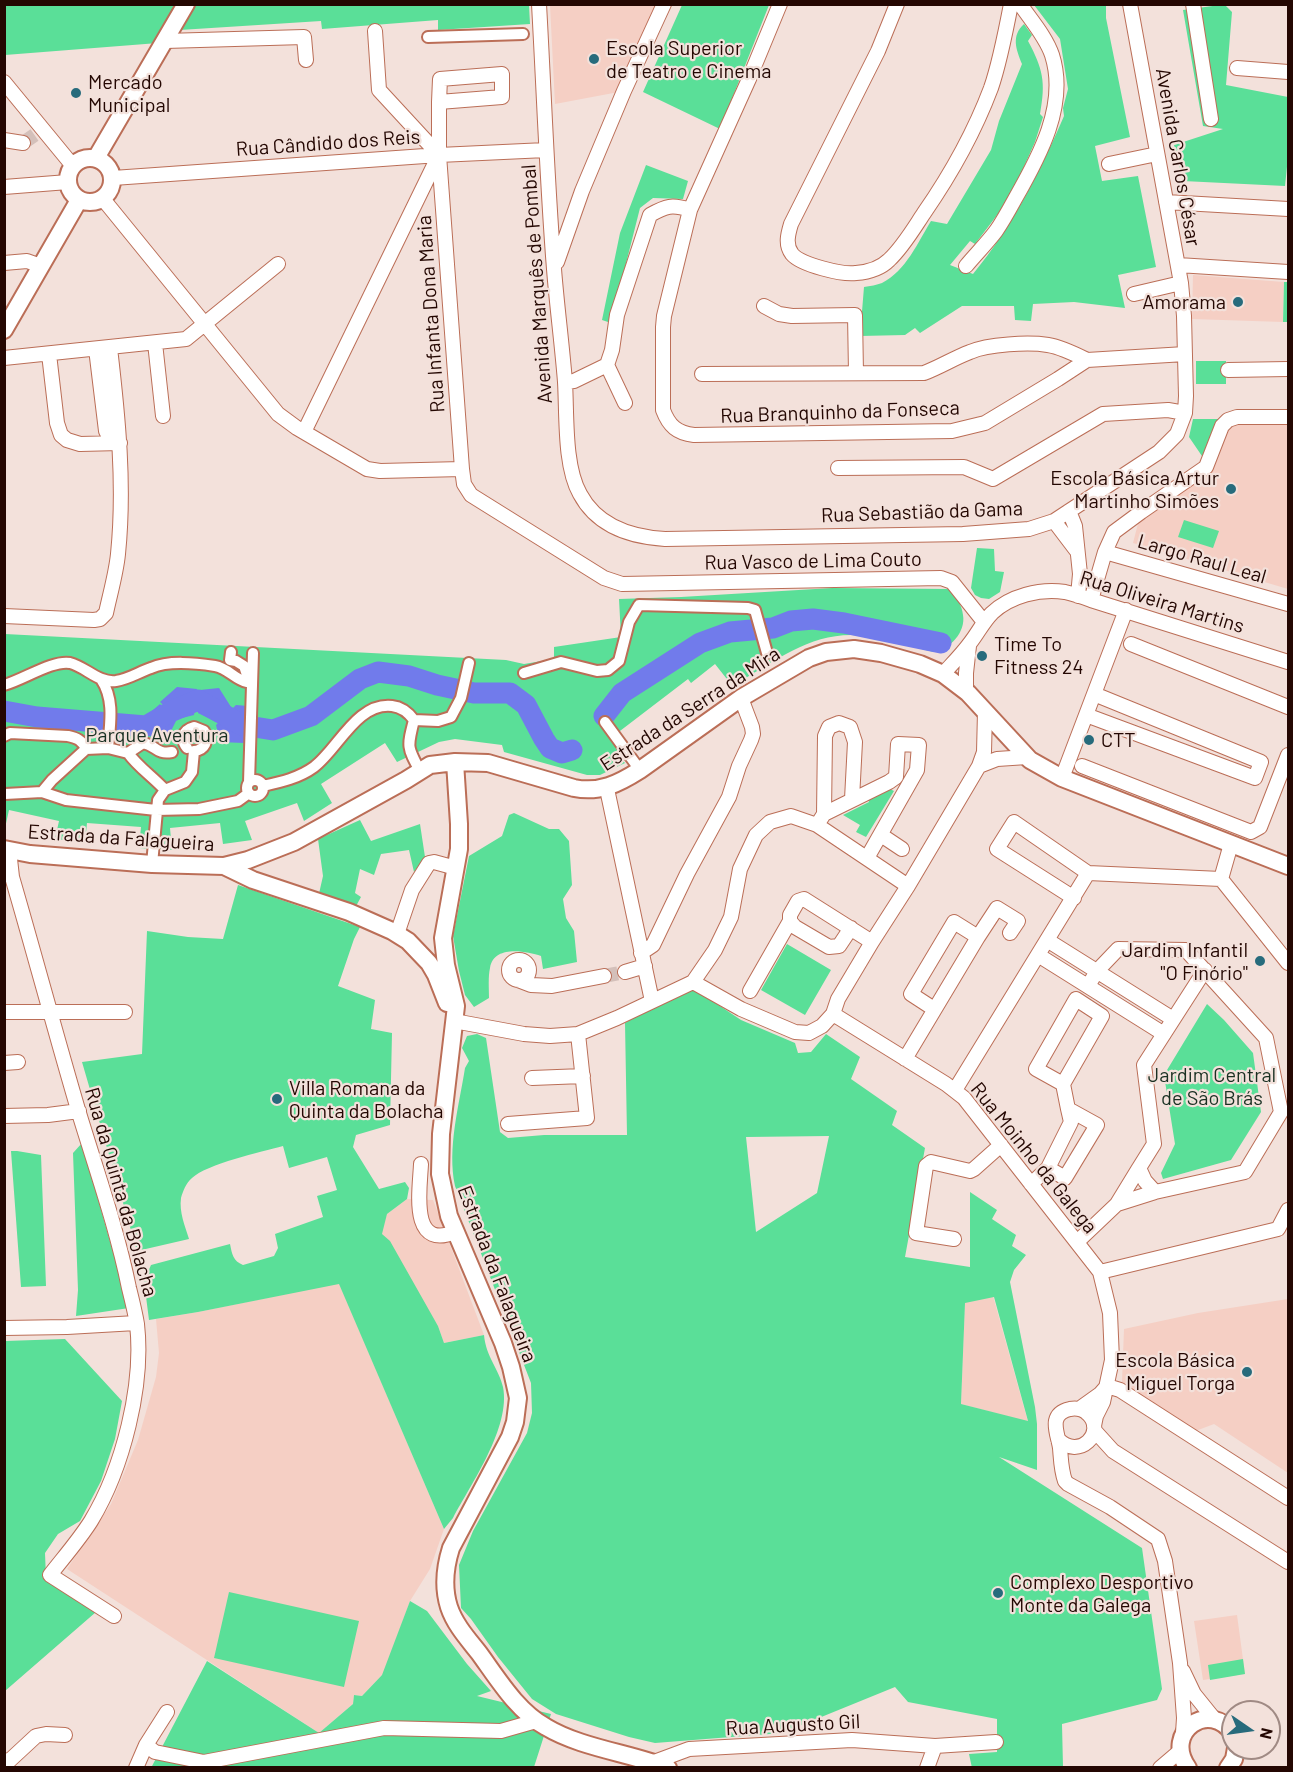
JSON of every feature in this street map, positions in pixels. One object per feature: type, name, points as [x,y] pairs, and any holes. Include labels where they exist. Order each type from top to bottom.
[{"type":"street","points":[[96,158],[186,4]]},
{"type":"street","name":"Avenida Marquês de Pombal","points":[[539,4],[554,270],[570,463],[574,481],[587,504],[610,525],[629,534]]},
{"type":"street","points":[[554,270],[582,191],[664,4]]},
{"type":"street","points":[[625,403],[607,365],[612,350],[617,315],[651,215],[665,206],[690,210],[780,4]]},
{"type":"street","points":[[897,4],[878,51],[791,224],[788,246],[791,253],[797,259],[819,268],[854,274],[875,270],[889,261],[910,234],[952,171],[969,138],[991,87],[1011,4]]},
{"type":"street","points":[[966,266],[997,230],[1028,176],[1047,137],[1055,104],[1057,80],[1052,54],[1020,4]]},
{"type":"street","name":"Avenida Carlos César","points":[[1130,4],[1178,265],[1184,316]]},
{"type":"street","points":[[1193,4],[1210,119]]},
{"type":"street","points":[[304,432],[439,155],[379,90],[375,31]]},
{"type":"street","points":[[428,37],[523,34]]},
{"type":"street","points":[[165,41],[304,37],[306,60]]},
{"type":"street","points":[[1238,68],[1288,72]]},
{"type":"street","name":"Rua Infanta Dona Maria","points":[[439,102],[502,97],[502,74],[440,79],[439,102],[439,155],[464,484],[471,495],[604,578],[622,584]]},
{"type":"street","points":[[4,82],[39,132],[73,166]]},
{"type":"street","points":[[4,140],[23,143]]},
{"type":"street","name":"Rua Cândido dos Reis","points":[[113,178],[439,155],[546,150]]},
{"type":"street","points":[[1109,164],[1157,154]]},
{"type":"street","points":[[83,158],[96,158],[108,165],[113,178],[111,190],[103,199],[91,203],[79,200],[69,189],[70,171],[83,158]]},
{"type":"street","points":[[4,187],[68,182]]},
{"type":"street","points":[[103,199],[204,325],[284,419],[367,469],[380,471],[462,469]]},
{"type":"street","points":[[4,330],[79,200]]},
{"type":"street","points":[[1166,202],[1288,210]]},
{"type":"street","name":"Rua Branquinho da Fonseca","points":[[690,210],[664,316],[663,410],[669,423],[680,433],[694,435],[928,431],[966,428],[985,423],[1087,360],[1185,354]]},
{"type":"street","points":[[4,263],[27,261],[41,266]]},
{"type":"street","points":[[4,358],[186,339],[278,264]]},
{"type":"street","points":[[1178,265],[1288,272]]},
{"type":"street","points":[[1134,294],[1181,283]]},
{"type":"street","points":[[764,306],[779,314],[792,316],[855,315],[856,373]]},
{"type":"street","name":"Rua Sebastião da Gama","points":[[629,534],[665,539],[963,534],[1029,529],[1054,521],[1159,452],[1177,434],[1185,413],[1184,316]]},
{"type":"street","points":[[155,343],[163,416]]},
{"type":"street","points":[[702,374],[924,373],[942,367],[971,351],[996,345],[1048,345],[1087,360]]},
{"type":"street","points":[[4,616],[94,620],[104,615],[118,556],[120,443],[103,348]]},
{"type":"street","points":[[49,354],[57,423],[61,435],[80,444],[120,443]]},
{"type":"street","points":[[565,382],[574,381],[607,365]]},
{"type":"street","points":[[1228,370],[1288,369]]},
{"type":"street","points":[[838,468],[964,467],[993,479],[1103,414],[1168,410],[1185,413]]},
{"type":"street","name":"Largo Raul Leal","points":[[1085,598],[1114,532],[1206,467],[1221,426],[1237,417],[1288,417]]},
{"type":"street","points":[[1069,511],[1075,526],[1076,551],[1085,598]]},
{"type":"street","points":[[1054,521],[1076,551]]},
{"type":"street","name":"Largo Raul Leal","points":[[1105,552],[1288,604]]},
{"type":"street","name":"Rua Vasco de Lima Couto","points":[[622,584],[941,578],[952,582],[984,622]]},
{"type":"street","name":"Rua Oliveira Martins","points":[[943,674],[970,644],[984,622],[1001,606],[1028,594],[1053,591],[1066,592],[1126,610],[1288,662]]},
{"type":"street","points":[[524,673],[561,662],[597,671],[608,670],[619,661],[629,622],[639,605],[755,610],[767,653]]},
{"type":"street","points":[[1062,778],[1126,610]]},
{"type":"street","name":"Rua Oliveira Martins","points":[[966,692],[970,644]]},
{"type":"street","points":[[1131,644],[1288,707]]},
{"type":"street","name":"Estrada da Serra da Mira","points":[[224,866],[248,860],[294,842],[430,765],[455,762],[488,763],[586,790],[607,789],[624,781],[741,698],[808,658],[834,650],[864,650],[881,653],[920,664],[943,674],[966,692],[1027,757],[1062,778],[1288,866]]},
{"type":"street","points":[[101,680],[115,681],[152,667],[174,663],[218,666],[231,672],[241,681],[247,682],[244,666],[240,662],[230,660],[231,652]]},
{"type":"street","points":[[5,794],[42,792],[66,800],[156,810],[199,808],[238,801],[249,788],[253,653]]},
{"type":"street","points":[[4,685],[56,664],[70,663],[101,680],[108,689],[111,702],[108,748]]},
{"type":"street","points":[[414,720],[438,721],[451,717],[461,698],[469,663]]},
{"type":"street","points":[[111,702],[118,689],[129,677]]},
{"type":"street","points":[[1086,715],[1255,778],[1261,762],[1094,694]]},
{"type":"street","points":[[625,972],[643,959],[652,945],[729,797],[753,734],[753,728],[741,698]]},
{"type":"street","points":[[249,788],[257,796],[262,792],[263,786],[290,780],[315,766],[347,730],[367,711],[376,707],[392,706],[409,713],[414,720],[409,751],[420,771]]},
{"type":"street","points":[[693,982],[741,1009],[801,1034],[809,1033],[822,1026],[832,1014],[838,999],[979,766],[984,752],[985,712]]},
{"type":"street","points":[[604,722],[640,770]]},
{"type":"street","points":[[820,819],[825,736],[829,727],[839,723],[850,727],[855,742],[852,799]]},
{"type":"street","points":[[152,864],[158,800],[165,790],[185,783],[192,772],[194,751],[201,749],[206,743],[204,731],[194,727],[186,730],[183,737],[187,748]]},
{"type":"street","points":[[4,736],[10,734],[68,736],[83,742],[86,749]]},
{"type":"street","points":[[128,753],[143,743],[150,744],[156,751],[172,752]]},
{"type":"street","points":[[820,819],[852,799],[896,777],[898,744],[919,745],[917,770],[867,858]]},
{"type":"street","points":[[42,792],[86,749],[108,748],[128,753],[165,790]]},
{"type":"street","points":[[1082,766],[1251,832],[1260,827],[1288,755]]},
{"type":"street","points":[[979,766],[997,759],[1027,757]]},
{"type":"street","points":[[439,966],[459,849],[455,762]]},
{"type":"street","points":[[1111,797],[1118,780]]},
{"type":"street","points":[[607,789],[652,1001]]},
{"type":"street","points":[[454,1021],[524,1034],[550,1036],[578,1034],[693,982],[715,950],[731,917],[740,869],[756,836],[770,822],[791,816],[820,819],[867,858],[908,886]]},
{"type":"street","points":[[1074,898],[997,849],[1014,822],[1088,873],[1221,879],[1288,963]]},
{"type":"street","points":[[880,835],[902,849]]},
{"type":"street","points":[[1221,879],[1231,844]]},
{"type":"street","name":"Estrada da Falagueira","points":[[7,849],[30,854],[152,864],[224,866],[253,880],[349,912],[383,926],[398,934],[439,966],[454,1021],[439,1162],[445,1202],[455,1232],[503,1343],[518,1398],[515,1422],[510,1437],[451,1548],[446,1572],[449,1606],[455,1621],[511,1695],[536,1721],[556,1733],[575,1740],[661,1765]]},
{"type":"street","name":"Rua da Quinta da Bolacha","points":[[7,849],[12,877],[115,1229],[136,1323],[138,1366],[135,1390],[129,1423],[119,1457],[108,1489],[91,1520],[50,1575],[114,1616]]},
{"type":"street","points":[[398,934],[410,895],[429,863],[434,862],[456,868]]},
{"type":"street","points":[[954,1090],[1088,873]]},
{"type":"street","points":[[851,928],[839,946],[829,947],[795,927],[789,915],[798,900],[804,899],[851,928],[872,942]]},
{"type":"street","points":[[905,1059],[997,908],[1018,921],[1010,933]]},
{"type":"street","points":[[750,991],[790,921]]},
{"type":"street","points":[[934,1009],[911,994],[954,922],[978,937]]},
{"type":"street","points":[[1047,940],[1173,1019]]},
{"type":"street","points":[[1088,986],[1097,971],[1118,949],[1186,950],[1266,1038],[1281,1112],[1245,1172],[1155,1192],[1117,1204]]},
{"type":"street","points":[[1038,955],[1164,1034]]},
{"type":"street","points":[[1077,1242],[1117,1204],[1154,1144],[1144,1065],[1206,970]]},
{"type":"street","points":[[518,980],[531,985],[552,986],[604,976]]},
{"type":"street","points":[[1062,1084],[1036,1069],[1076,999],[1102,1016]]},
{"type":"street","points":[[1031,1184],[1048,1168],[1071,1122],[1062,1084],[1102,1016],[1113,1002]]},
{"type":"street","points":[[4,1012],[125,1012]]},
{"type":"street","name":"Rua Moinho da Galega","points":[[832,1014],[964,1098],[1100,1272],[1110,1313],[1112,1360],[1107,1386],[1094,1428]]},
{"type":"street","points":[[508,1124],[586,1118],[578,1034]]},
{"type":"street","points":[[532,1078],[583,1076]]},
{"type":"street","points":[[1048,1168],[1065,1179],[1098,1125],[1068,1109]]},
{"type":"street","points":[[4,1116],[48,1115],[79,1111]]},
{"type":"street","points":[[954,1239],[916,1233],[926,1166],[932,1162],[970,1171],[1001,1145]]},
{"type":"street","points":[[421,1164],[419,1214],[423,1226],[435,1235],[446,1236],[455,1232]]},
{"type":"street","points":[[1139,1168],[1145,1181],[1155,1192]]},
{"type":"street","points":[[1100,1272],[1283,1232],[1288,1210]]},
{"type":"street","points":[[4,1328],[136,1323]]},
{"type":"street","points":[[1079,1409],[1107,1386],[1120,1390],[1288,1498]]},
{"type":"street","points":[[1113,1451],[1094,1428],[1089,1414],[1079,1409],[1066,1410],[1058,1417],[1055,1428],[1064,1477],[1068,1484],[1110,1507],[1158,1539],[1165,1561],[1180,1663],[1184,1718],[1179,1751],[1188,1767]]},
{"type":"street","points":[[1064,1477],[1064,1469],[1072,1457],[1091,1438],[1094,1428]]},
{"type":"street","points":[[1058,1439],[1068,1447],[1100,1446],[1113,1451],[1288,1562]]},
{"type":"street","points":[[1180,1663],[1194,1694],[1215,1720]]},
{"type":"street","points":[[136,1767],[146,1745],[167,1712]]},
{"type":"street","points":[[1183,1733],[1188,1727],[1201,1720],[1215,1720],[1221,1723]]},
{"type":"street","points":[[146,1745],[155,1752],[204,1762],[384,1728],[501,1731],[536,1721]]},
{"type":"street","points":[[4,1760],[9,1761],[36,1736],[65,1735]]},
{"type":"street","name":"Rua Augusto Gil","points":[[661,1765],[689,1749],[852,1740],[935,1746],[996,1742]]},
{"type":"street","points":[[927,1767],[935,1746]]},
{"type":"street","points":[[1160,1767],[1179,1751]]},
{"type":"shaded area","name":"Escola Superior de Teatro e Cinema","points":[[550,5],[657,5],[624,91],[555,104]]},
{"type":"shaded area","name":"Amorama","points":[[1193,275],[1284,282],[1283,322],[1192,319]]},
{"type":"shaded area","name":"Escola Básica Artur Martinho Simões","points":[[1288,418],[1288,589],[1133,543],[1141,512],[1206,467],[1228,420]]},
{"type":"shaded area","points":[[407,1199],[433,1200],[484,1335],[444,1343],[438,1326],[381,1234],[387,1214]]},
{"type":"shaded area","points":[[339,1283],[444,1529],[430,1569],[410,1601],[384,1673],[362,1696],[354,1695],[353,1704],[319,1733],[67,1569],[111,1504],[138,1440],[156,1377],[159,1353],[156,1319]]},
{"type":"shaded area","points":[[993,1296],[1028,1422],[961,1404],[965,1302]]},
{"type":"shaded area","name":"Escola Básica Miguel Torga","points":[[1288,1299],[1288,1473],[1214,1424],[1193,1432],[1122,1382],[1124,1329],[1198,1313]]},
{"type":"shaded area","points":[[1237,1615],[1245,1674],[1203,1680],[1194,1621]]},
{"type":"green space","points":[[5,5],[529,5],[530,24],[438,30],[438,20],[322,29],[321,21],[164,31],[158,43],[5,55]]},
{"type":"green space","points":[[682,5],[769,5],[720,129],[643,92]]},
{"type":"green space","points":[[1034,5],[1106,5],[1106,18],[1130,137],[1095,146],[1102,181],[1138,176],[1156,267],[1118,275],[1125,308],[1074,302],[1033,304],[1031,321],[1015,320],[1014,306],[962,306],[920,333],[915,328],[905,335],[860,336],[864,287],[882,283],[898,271],[911,255],[931,221],[947,224],[991,150],[999,121],[1022,64],[1016,38],[1024,24],[1032,35],[1028,41],[1042,76],[1043,93],[1040,114],[1043,117],[1035,142],[1004,206],[975,244],[970,241],[950,265],[973,274],[1013,218],[1035,178],[1064,116],[1063,108],[1068,89],[1060,39]]},
{"type":"green space","points":[[1225,5],[1232,12],[1226,85],[1288,97],[1288,157],[1285,186],[1183,181],[1174,145],[1223,129],[1203,126],[1183,10]]},
{"type":"green space","points":[[646,165],[688,181],[683,199],[653,198],[640,208],[611,323],[602,320],[620,233]]},
{"type":"green space","points":[[1284,282],[1288,282],[1288,322],[1283,322]]},
{"type":"green space","points":[[1196,361],[1226,361],[1226,384],[1196,384]]},
{"type":"green space","points":[[1193,419],[1221,419],[1204,459],[1189,437]]},
{"type":"green space","points":[[1184,520],[1219,531],[1213,548],[1178,537]]},
{"type":"green space","points":[[977,548],[994,549],[995,571],[1004,572],[1000,592],[989,599],[975,595],[971,588]]},
{"type":"green space","name":"Parque Aventura","points":[[832,588],[951,589],[963,615],[962,628],[956,639],[946,647],[934,652],[866,636],[831,637],[799,647],[739,682],[730,683],[715,664],[691,683],[688,679],[616,734],[630,753],[623,761],[625,763],[600,775],[587,775],[504,752],[502,745],[455,739],[439,742],[397,762],[385,743],[321,784],[332,803],[304,821],[297,803],[245,821],[252,840],[223,844],[220,823],[170,828],[172,850],[139,848],[141,827],[87,823],[85,843],[55,839],[59,821],[9,810],[5,828],[5,634],[506,660],[524,664],[554,659],[554,647],[621,637],[619,599]]},
{"type":"green space","points":[[890,789],[894,791],[866,837],[856,832],[860,825],[843,815],[869,802],[868,799]]},
{"type":"green space","points":[[514,813],[549,829],[559,829],[569,841],[572,885],[563,899],[566,918],[574,931],[577,962],[543,969],[541,956],[511,952],[497,956],[490,968],[489,998],[474,1007],[465,995],[453,936],[469,856],[502,836],[509,815]]},
{"type":"green space","points":[[360,820],[371,841],[420,824],[425,857],[414,872],[409,850],[381,854],[374,875],[360,869],[355,893],[361,897],[355,908],[318,898],[323,876],[318,839]]},
{"type":"green space","points":[[238,885],[360,927],[338,986],[375,1000],[371,1029],[392,1033],[390,1125],[356,1135],[353,1147],[379,1189],[405,1182],[409,1188],[407,1199],[387,1214],[382,1234],[390,1241],[438,1326],[444,1343],[484,1335],[487,1350],[503,1387],[504,1403],[501,1420],[488,1455],[453,1518],[444,1529],[339,1284],[149,1320],[144,1281],[151,1265],[230,1244],[235,1259],[243,1265],[274,1256],[278,1248],[275,1234],[323,1217],[317,1196],[337,1190],[327,1157],[289,1168],[283,1146],[235,1159],[199,1173],[186,1185],[181,1198],[181,1208],[189,1239],[137,1251],[82,1062],[142,1054],[147,931],[223,939]]},
{"type":"green space","points":[[787,944],[831,970],[805,1015],[761,990]]},
{"type":"green space","points":[[683,990],[696,990],[741,1020],[795,1043],[798,1053],[811,1052],[826,1034],[860,1057],[851,1079],[897,1111],[892,1125],[925,1148],[905,1257],[970,1267],[970,1192],[997,1210],[992,1219],[1016,1235],[1012,1246],[1026,1255],[1014,1270],[1010,1282],[1035,1407],[1037,1470],[999,1457],[1142,1548],[1162,1689],[1157,1700],[1062,1724],[1063,1767],[972,1768],[969,1754],[997,1752],[997,1719],[908,1702],[895,1687],[782,1733],[655,1743],[629,1737],[556,1714],[532,1699],[461,1608],[459,1565],[473,1531],[527,1433],[532,1413],[531,1383],[455,1186],[453,1142],[465,1068],[469,1061],[462,1048],[467,1036],[477,1034],[486,1038],[500,1132],[508,1138],[544,1135],[627,1135],[625,1023]],"holes":[[[829,1136],[817,1193],[756,1232],[746,1137]],[[994,1297],[1028,1421],[961,1404],[965,1303]]]},
{"type":"green space","name":"Jardim Central de São Brás","points":[[1207,1004],[1253,1053],[1261,1112],[1231,1160],[1163,1179],[1161,1173],[1175,1144],[1164,1075]]},
{"type":"green space","points":[[82,1143],[129,1308],[76,1316],[78,1290],[73,1153]]},
{"type":"green space","points":[[11,1151],[41,1155],[46,1286],[21,1287]]},
{"type":"green space","points":[[65,1339],[122,1401],[115,1439],[101,1481],[80,1521],[58,1534],[45,1553],[46,1578],[96,1612],[5,1691],[5,1341]]},
{"type":"green space","points":[[229,1592],[359,1621],[344,1687],[214,1658]]},
{"type":"green space","points":[[410,1601],[427,1611],[467,1664],[491,1691],[477,1696],[551,1714],[534,1767],[151,1768],[207,1661],[319,1733],[353,1704],[354,1695],[362,1696],[382,1675]]},
{"type":"green space","points":[[1243,1659],[1245,1674],[1210,1680],[1208,1665]]},
{"type":"water","points":[[177,687],[197,689],[194,715],[178,719],[160,702]]},
{"type":"water","points":[[219,688],[231,707],[216,722],[198,713],[200,690]]},
{"type":"water","points":[[160,704],[176,721],[168,737],[145,736],[146,716]]},
{"type":"water","points":[[236,705],[248,706],[244,743],[220,742],[216,725]]},
{"type":"water","points":[[120,716],[142,717],[141,736],[118,736],[114,731],[116,719]]},
{"type":"waterway","points":[[604,716],[622,693],[700,643],[730,632],[773,628],[791,621],[813,619],[941,643]]},
{"type":"waterway","points":[[4,711],[37,717],[146,726],[198,700],[242,725],[273,730],[311,716],[360,679],[378,672],[409,676],[474,693],[510,693],[526,705],[550,748],[562,753],[572,750]]},
{"type":"tunnel","points":[[23,143],[36,134]]},
{"type":"tunnel","points":[[604,976],[625,972]]},
{"type":"place","name":"Escola Superior de Teatro e Cinema","points":[[594,59]]},
{"type":"place","name":"Mercado Municipal","points":[[76,93]]},
{"type":"place","name":"Amorama","points":[[1238,302]]},
{"type":"place","name":"Escola Básica Artur Martinho Simões","points":[[1231,489]]},
{"type":"place","name":"Time To Fitness 24","points":[[982,656]]},
{"type":"place","name":"CTT","points":[[1089,740]]},
{"type":"place","name":"Jardim Infantil \"O Finório\"","points":[[1260,961]]},
{"type":"place","name":"Villa Romana da Quinta da Bolacha","points":[[277,1099]]},
{"type":"place","name":"Escola Básica Miguel Torga","points":[[1247,1372]]},
{"type":"place","name":"Complexo Desportivo Monte da Galega","points":[[998,1593]]}]
